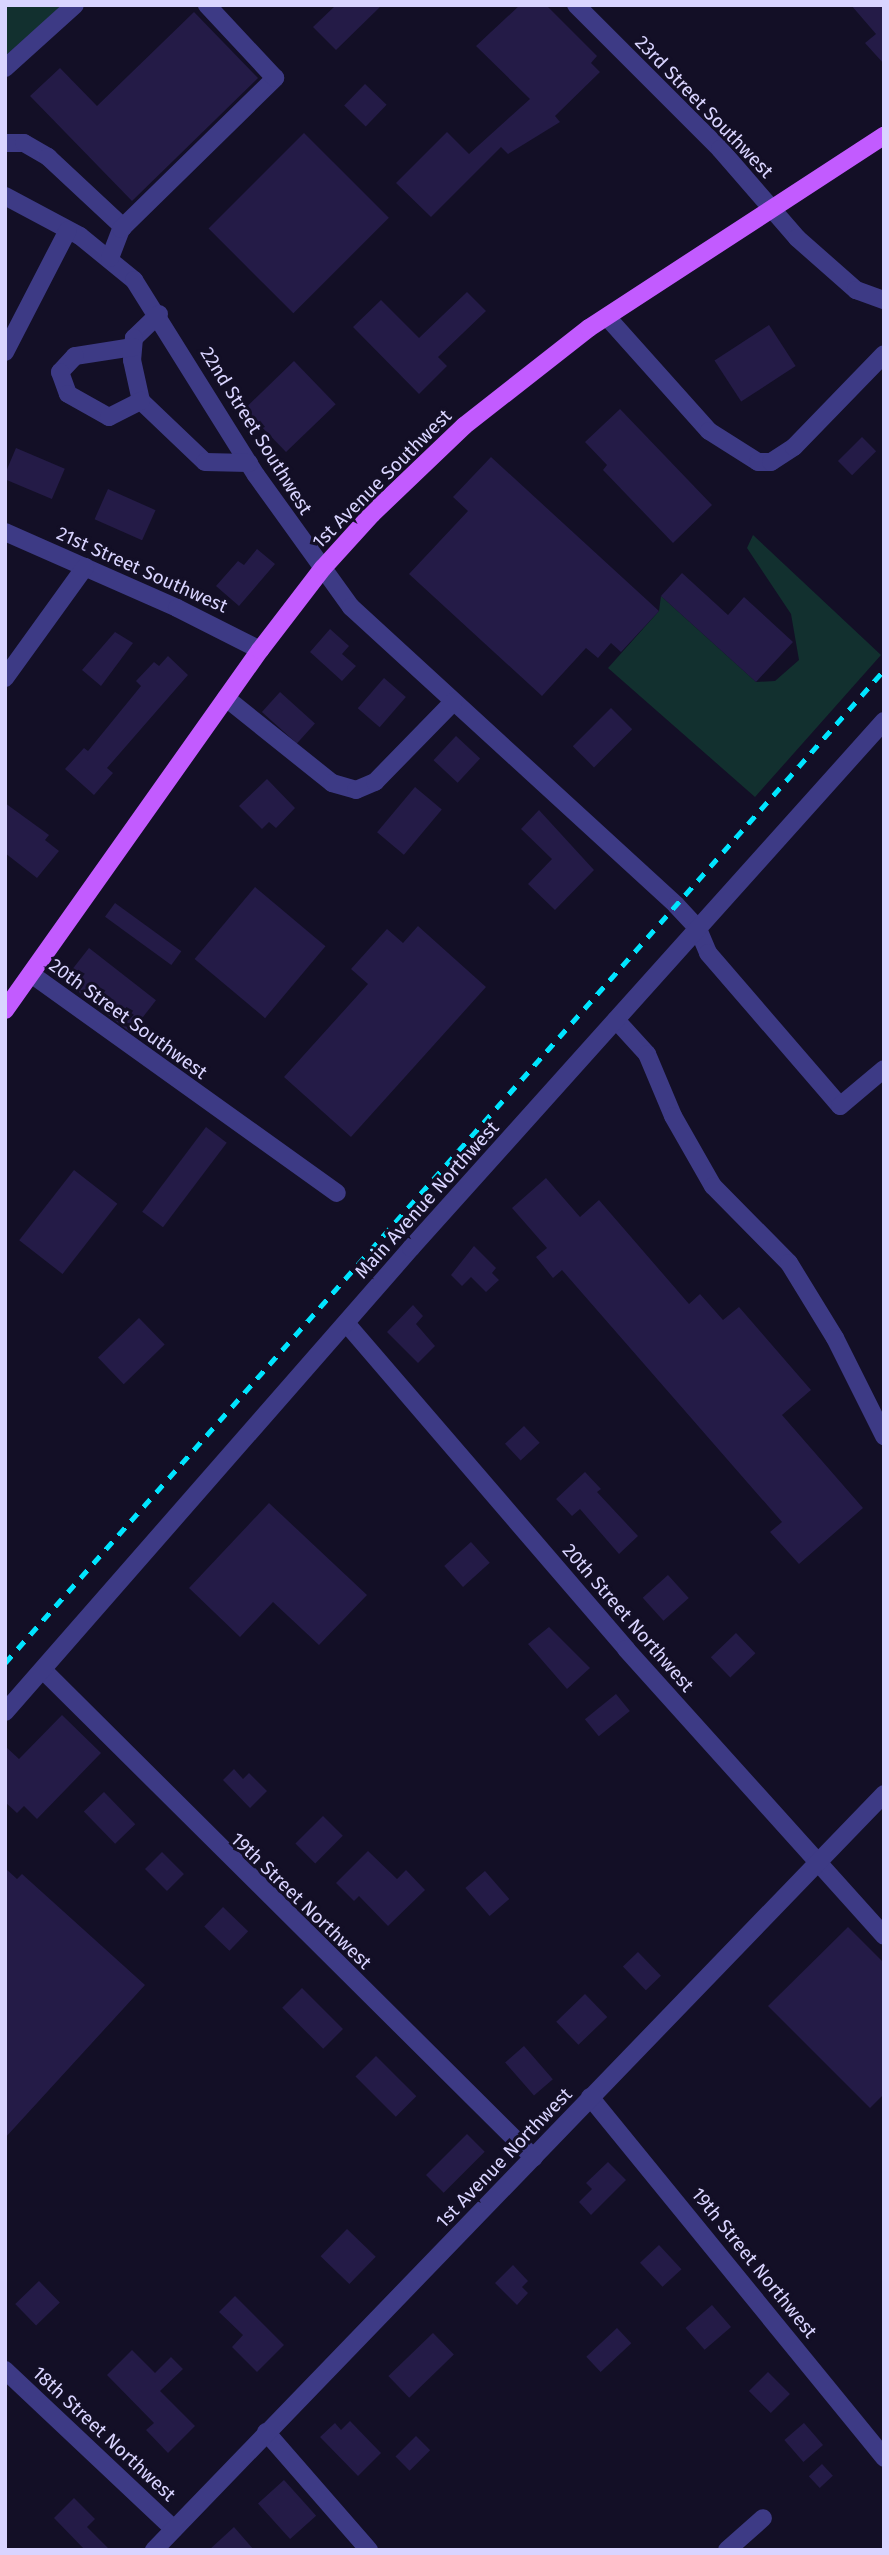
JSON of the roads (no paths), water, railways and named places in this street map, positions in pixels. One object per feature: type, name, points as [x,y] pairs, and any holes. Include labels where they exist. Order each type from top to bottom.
[{"type":"main road","name":"1st Avenue Southwest","points":[[5,1010],[260,650],[323,568],[464,426],[607,317],[884,136]]},
{"type":"street","points":[[5,68],[75,5]]},
{"type":"street","points":[[110,258],[123,227],[275,78],[207,5]]},
{"type":"street","name":"23rd Street Southwest","points":[[576,5],[720,149],[771,209],[834,274],[856,290],[884,300]]},
{"type":"street","points":[[5,143],[24,143],[48,157],[123,227]]},
{"type":"street","name":"22nd Street Southwest","points":[[5,197],[68,230],[110,258],[159,314],[249,463],[351,607],[676,905],[698,929],[708,953],[840,1106],[884,1069]]},
{"type":"street","points":[[5,352],[68,230]]},
{"type":"street","points":[[159,314],[141,328],[134,347],[141,401],[197,457],[226,466],[249,463]]},
{"type":"street","points":[[607,317],[709,431],[758,463],[771,462],[794,447],[884,354]]},
{"type":"street","points":[[134,347],[75,356],[60,372],[68,394],[109,418],[141,401]]},
{"type":"street","name":"21st Street Southwest","points":[[5,532],[260,650]]},
{"type":"street","points":[[5,678],[85,567]]},
{"type":"street","points":[[226,698],[332,783],[356,790],[375,782],[453,702]]},
{"type":"street","name":"Main Avenue Northwest","points":[[5,1712],[346,1323],[884,721]]},
{"type":"street","name":"20th Street Southwest","points":[[31,974],[201,1099],[337,1193]]},
{"type":"street","points":[[616,1020],[647,1054],[673,1116],[713,1186],[789,1263],[835,1338],[884,1436]]},
{"type":"street","name":"20th Street Northwest","points":[[346,1323],[817,1866],[884,1936]]},
{"type":"street","name":"19th Street Northwest","points":[[43,1670],[534,2158]]},
{"type":"street","name":"1st Avenue Northwest","points":[[154,2550],[884,1794]]},
{"type":"street","name":"19th Street Northwest","points":[[590,2097],[884,2458]]},
{"type":"street","name":"18th Street Northwest","points":[[5,2370],[174,2529]]},
{"type":"street","points":[[266,2432],[369,2550]]},
{"type":"street","points":[[727,2550],[763,2518]]},
{"type":"railway","points":[[5,1663],[884,670]]}]
